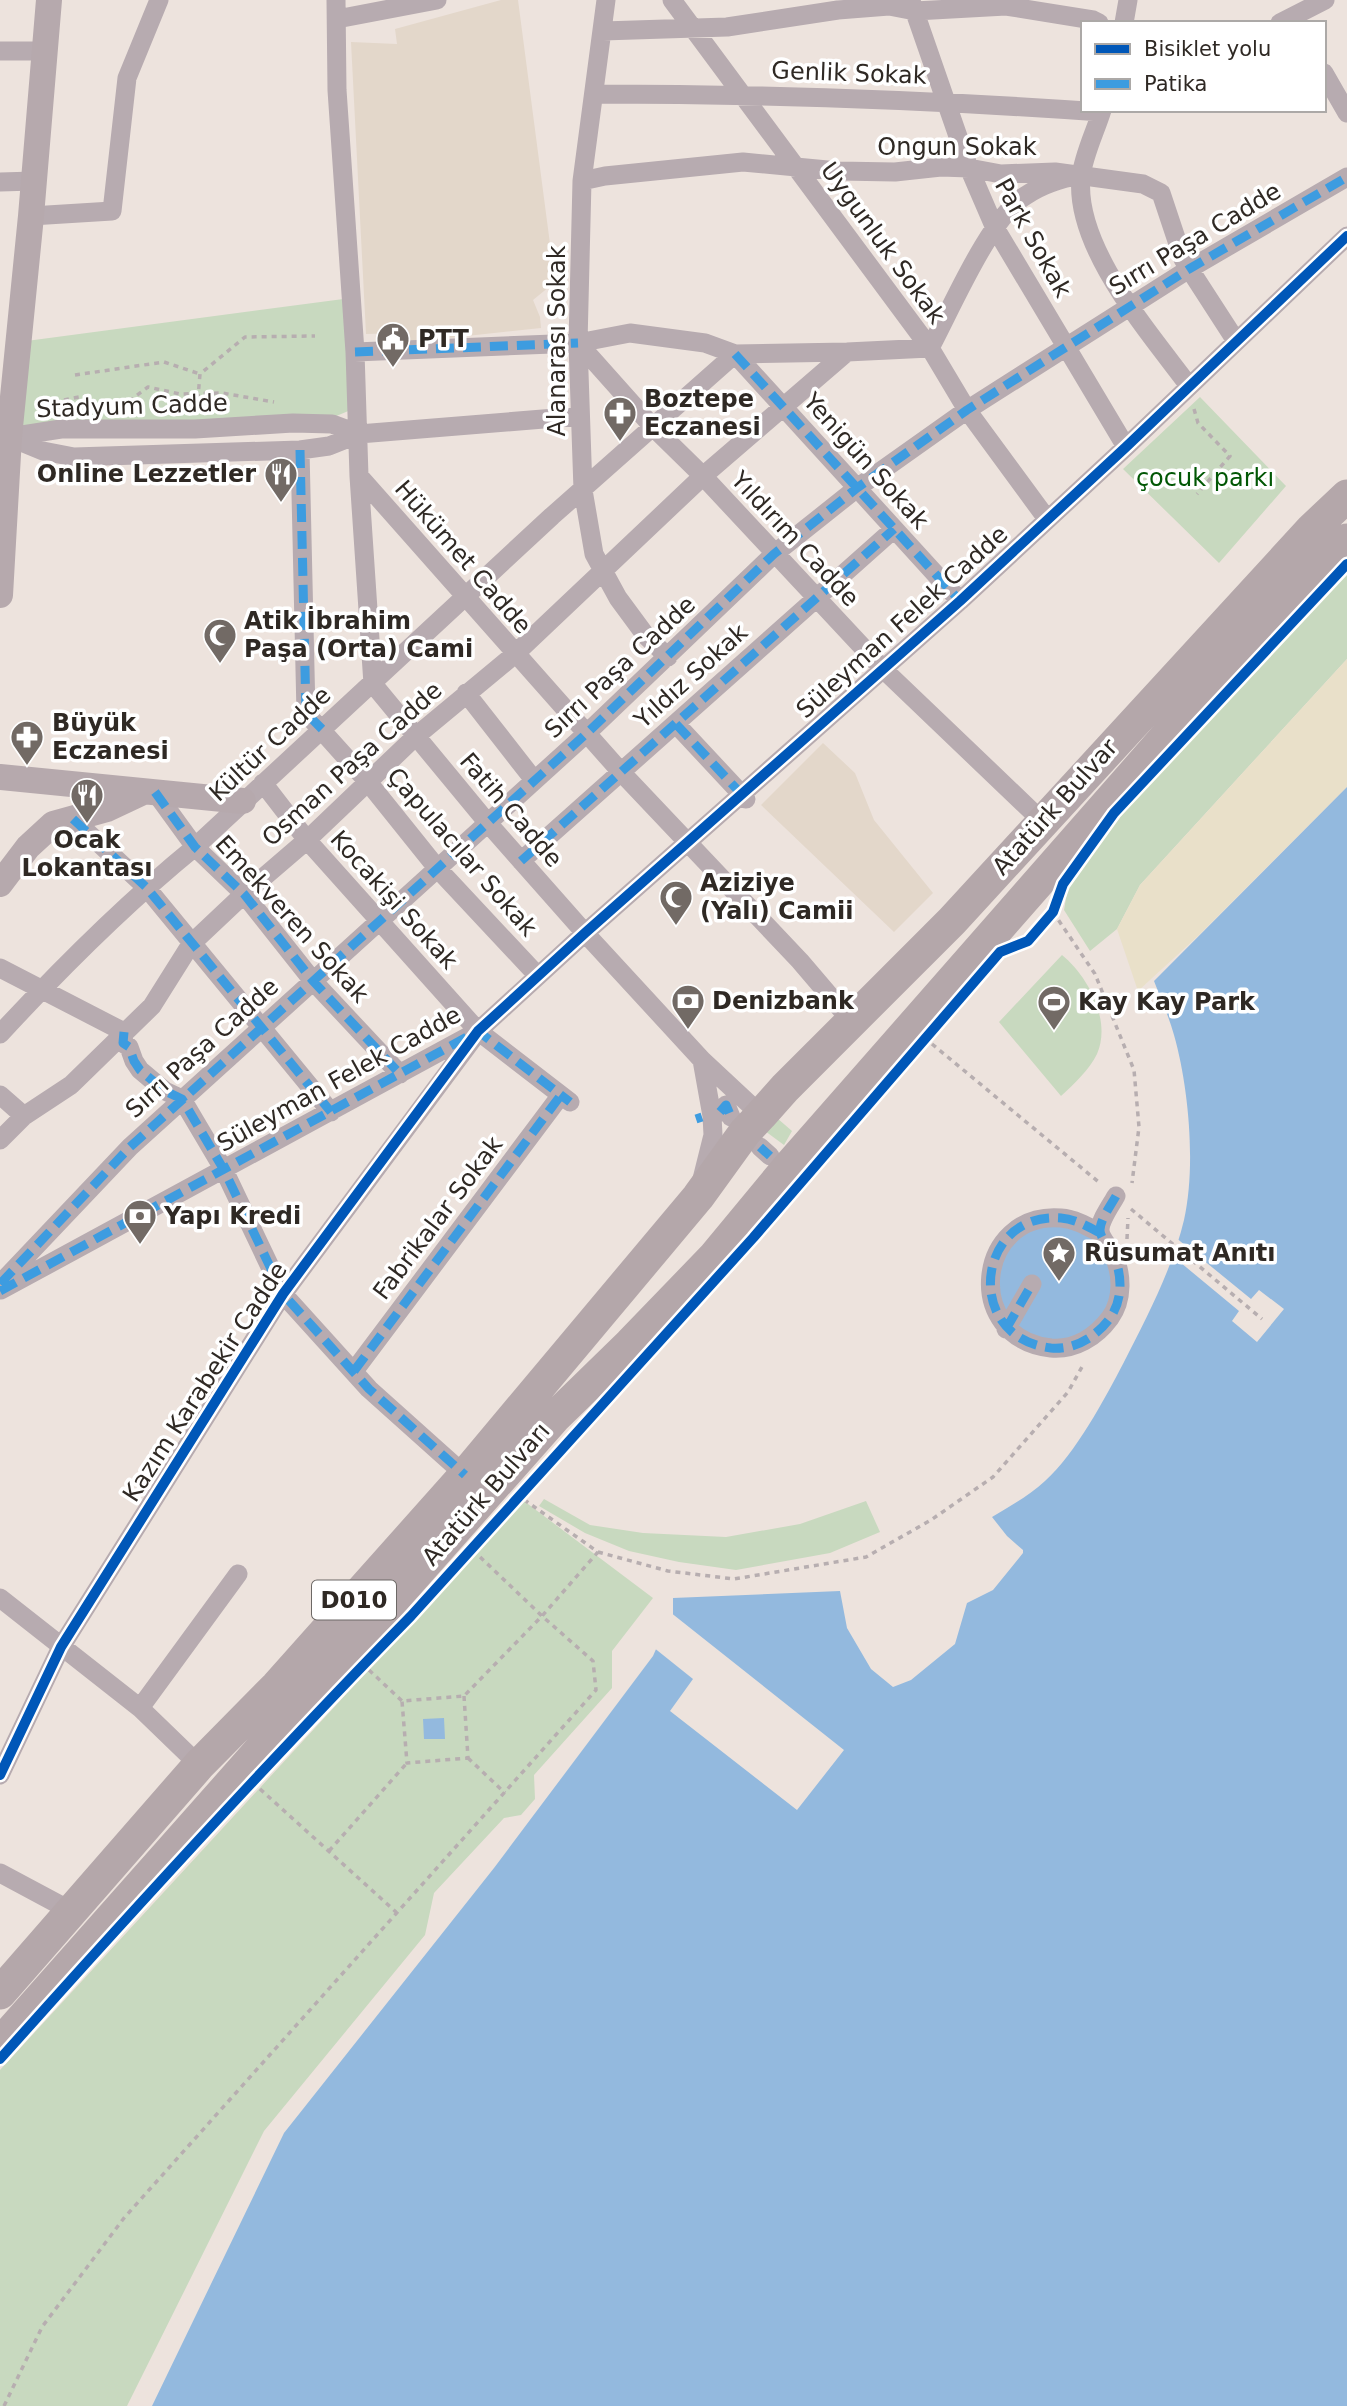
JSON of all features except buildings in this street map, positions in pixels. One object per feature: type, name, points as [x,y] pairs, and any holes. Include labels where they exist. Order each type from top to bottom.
[{"type":"highway","name":"Atatürk Bulvar","points":[[734,1126],[852,1022],[952,921],[1303,539],[1347,496]]},
{"type":"highway","name":"Atatürk Bulvar","points":[[813,1141],[902,1052],[1265,624],[1347,540]]},
{"type":"highway","points":[[852,1022],[902,1052]]},
{"type":"highway","name":"Atatürk Bulvarı","points":[[0,1993],[199,1765],[277,1686],[465,1475],[698,1198],[745,1132],[734,1126]]},
{"type":"highway","name":"Atatürk Bulvarı","points":[[0,2044],[554,1418],[714,1257],[813,1141]]},
{"type":"street","points":[[0,594],[9,437],[31,216],[48,0]]},
{"type":"street","points":[[31,216],[112,211],[127,79],[159,0]]},
{"type":"street","points":[[336,9],[357,0]]},
{"type":"street","points":[[336,9],[437,0]]},
{"type":"street","name":"Alanarası Sokak","points":[[606,0],[582,181],[578,343],[583,490],[594,554],[618,598],[646,636],[668,657]]},
{"type":"street","name":"Uygunluk Sokak","points":[[673,0],[930,348],[967,410],[1046,519]]},
{"type":"street","points":[[1124,21],[1128,0]]},
{"type":"street","points":[[1290,21],[1325,0]]},
{"type":"street","points":[[603,32],[727,27],[851,9],[913,5],[1006,6],[1095,21]]},
{"type":"street","name":"Park Sokak","points":[[913,5],[969,168],[994,226],[1126,447]]},
{"type":"street","name":"Hükümet Cadde","points":[[336,9],[337,90],[355,352],[359,476],[621,772],[800,961],[852,1022]]},
{"type":"street","points":[[0,51],[43,51]]},
{"type":"street","points":[[1326,76],[1347,113]]},
{"type":"street","name":"Genlik Sokak","points":[[594,94],[743,94],[945,101],[1081,110]]},
{"type":"street","points":[[1102,112],[1081,175],[1082,210],[1102,263],[1189,386]]},
{"type":"street","name":"Ongun Sokak","points":[[582,181],[605,176],[743,162],[838,171],[895,172],[941,167],[969,168],[1001,174],[1055,172],[1081,175],[1143,184],[1161,193],[1183,259],[1189,269]]},
{"type":"street","points":[[355,352],[578,343],[630,333],[705,343],[735,354],[930,348],[994,226],[1022,197],[1055,180],[1081,175]]},
{"type":"street","name":"Sırrı Paşa Cadde","points":[[0,1284],[130,1147],[587,733],[774,554],[857,488],[967,410],[1189,269],[1347,177]]},
{"type":"street","points":[[0,181],[34,181]]},
{"type":"street","name":"Süleyman Felek Cadde","points":[[0,1291],[478,1031],[687,842],[744,797],[960,601],[1347,236]]},
{"type":"street","points":[[1189,269],[1236,341]]},
{"type":"street","name":"Yıldırım Cadde","points":[[578,343],[652,426],[703,476],[883,669],[1042,821]]},
{"type":"street","name":"Osman Paşa Cadde","points":[[0,1140],[24,1116],[71,1085],[152,1006],[191,944],[244,894],[415,737],[515,653],[703,476],[847,352]]},
{"type":"street","name":"Yenigün Sokak","points":[[735,354],[960,601]]},
{"type":"street","name":"Kültür Cadde","points":[[0,1034],[42,988],[146,887],[195,847],[465,596],[735,354]]},
{"type":"street","name":"Stadyum Cadde","points":[[9,437],[43,451],[74,457],[300,450],[330,446],[359,434],[580,416]]},
{"type":"street","name":"Stadyum Cadde","points":[[9,437],[61,429],[195,429],[293,423],[332,424],[359,434]]},
{"type":"street","name":"Çapulacılar Sokak","points":[[300,450],[306,713],[368,782],[437,868],[538,976]]},
{"type":"street","points":[[359,476],[373,684]]},
{"type":"street","name":"Yıldız Sokak","points":[[521,861],[894,529]]},
{"type":"street","name":"Fatih Cadde","points":[[373,684],[521,861],[702,1060],[734,1126]]},
{"type":"street","points":[[466,693],[534,780]]},
{"type":"street","points":[[676,724],[744,797]]},
{"type":"street","points":[[0,778],[243,801]]},
{"type":"street","name":"Kocakişi Sokak","points":[[263,783],[307,839],[478,1031],[566,1099]]},
{"type":"street","points":[[0,884],[28,847],[53,824],[148,792]]},
{"type":"street","name":"Emekveren Sokak","points":[[148,792],[195,847],[244,894],[313,981],[400,1074]]},
{"type":"street","points":[[73,819],[146,887],[331,1111]]},
{"type":"street","points":[[0,968],[124,1032],[123,1043],[129,1047],[140,1070],[165,1091],[182,1099],[224,1170],[283,1294],[369,1389],[465,1475]]},
{"type":"street","name":"Kazım Karabekir Cadde","points":[[0,1775],[61,1647],[283,1294],[478,1031]]},
{"type":"street","points":[[698,1198],[713,1135],[702,1060]]},
{"type":"street","points":[[0,1095],[24,1116]]},
{"type":"street","name":"Fabrikalar Sokak","points":[[354,1371],[566,1099]]},
{"type":"street","points":[[1100,1233],[1100,1227],[1122,1201]]},
{"type":"street","points":[[1050,1218],[1081,1223],[1100,1233],[1121,1273],[1119,1294],[1112,1315],[1096,1334],[1073,1346],[1038,1346],[1015,1336],[996,1309],[990,1290],[990,1272],[997,1251],[1005,1239],[1016,1229],[1036,1220],[1050,1218]]},
{"type":"street","points":[[1009,1326],[1032,1284]]},
{"type":"street","points":[[141,1707],[239,1574]]},
{"type":"street","points":[[0,1598],[141,1707],[199,1765]]},
{"type":"street","points":[[0,1873],[73,1912]]},
{"type":"path","points":[[200,374],[245,337],[315,336]]},
{"type":"path","points":[[75,375],[164,362],[200,374]]},
{"type":"path","points":[[200,374],[200,393]]},
{"type":"path","points":[[1189,386],[1198,423],[1230,456],[1197,494]]},
{"type":"path","points":[[115,408],[124,407],[148,387],[180,394],[222,393],[276,402]]},
{"type":"path","points":[[64,400],[84,396],[106,409]]},
{"type":"path","points":[[1045,922],[1055,907],[1095,974],[1134,1070],[1139,1127],[1122,1201]]},
{"type":"path","points":[[902,1052],[925,1038],[934,1028]]},
{"type":"path","points":[[925,1038],[1262,1318]]},
{"type":"path","points":[[512,1503],[523,1497],[598,1552],[668,1571],[734,1580],[866,1557],[931,1521],[993,1477],[1068,1392],[1096,1342],[1096,1334]]},
{"type":"path","points":[[4,2406],[42,2326],[124,2218],[596,1690],[593,1661],[473,1551]]},
{"type":"path","points":[[402,1701],[464,1696],[542,1616],[598,1552]]},
{"type":"path","points":[[354,1674],[373,1655]]},
{"type":"path","points":[[369,1670],[402,1701],[407,1763]]},
{"type":"path","points":[[464,1696],[468,1758],[505,1794]]},
{"type":"path","points":[[329,1851],[407,1763],[468,1758]]},
{"type":"path","points":[[261,1774],[256,1786],[396,1912]]},
{"type":"shaded area","points":[[501,0],[518,0],[555,282],[533,300],[541,328],[412,342],[404,333],[366,334],[351,42],[397,44],[395,29]]},
{"type":"shaded area","points":[[823,743],[855,773],[874,820],[933,893],[894,932],[761,805]]},
{"type":"green space","points":[[351,298],[358,407],[329,419],[9,437],[19,342]]},
{"type":"green space","name":"çocuk parkı","points":[[1200,397],[1286,486],[1219,563],[1123,469]]},
{"type":"green space","points":[[1347,572],[1347,659],[1140,885],[1117,929],[1090,951],[1064,910],[1069,881],[1117,815],[1237,685]]},
{"type":"green space","name":"Kay Kay Park","points":[[1062,955],[1080,974],[1094,999],[1099,1013],[1101,1041],[1094,1060],[1061,1096],[999,1022]]},
{"type":"green space","points":[[777,1118],[792,1131],[784,1145],[765,1131]]},
{"type":"green space","points":[[544,1499],[590,1525],[643,1533],[726,1537],[800,1524],[866,1501],[880,1532],[830,1553],[736,1570],[629,1551],[585,1533],[539,1506]]},
{"type":"green space","points":[[524,1501],[653,1598],[612,1651],[612,1688],[534,1775],[535,1799],[521,1815],[504,1818],[434,1893],[425,1935],[264,2131],[127,2406],[0,2406],[0,2070]]},
{"type":"sand","points":[[1347,659],[1347,787],[1199,935],[1138,991],[1117,929],[1140,885]]},
{"type":"water","points":[[1347,787],[1347,2406],[152,2406],[284,2133],[494,1868],[653,1656],[673,1622],[673,1598],[840,1591],[847,1628],[871,1669],[893,1687],[911,1680],[955,1644],[967,1603],[993,1590],[1023,1553],[992,1517],[1045,1481],[1068,1456],[1089,1425],[1150,1311],[1173,1256],[1184,1220],[1188,1199],[1190,1152],[1184,1079],[1174,1035],[1154,981]]},
{"type":"water","points":[[1071,1225],[1103,1246],[1115,1284],[1101,1321],[1067,1342],[1028,1336],[1001,1308],[997,1270],[1004,1252],[1032,1227]]},
{"type":"water","points":[[444,1718],[445,1739],[424,1739],[423,1719]]},
{"type":"pier","points":[[1175,1237],[1251,1299],[1259,1290],[1284,1309],[1257,1342],[1232,1321],[1239,1311],[1169,1253]]},
{"type":"pier","points":[[670,1612],[844,1750],[797,1810],[670,1711],[693,1679],[653,1647],[670,1621]]},
{"type":"marked path","points":[[0,1284],[130,1147],[587,733],[774,554],[857,488],[967,410],[1189,269],[1347,177]]},
{"type":"marked path","points":[[355,352],[578,343]]},
{"type":"marked path","points":[[735,354],[960,601]]},
{"type":"marked path","points":[[300,450],[306,713],[322,729]]},
{"type":"marked path","points":[[521,861],[894,529]]},
{"type":"marked path","points":[[676,724],[745,798]]},
{"type":"marked path","points":[[155,792],[195,847],[244,894],[313,981],[400,1074]]},
{"type":"marked path","points":[[73,819],[146,887],[331,1112]]},
{"type":"marked path","points":[[0,1291],[478,1031],[570,1102]]},
{"type":"marked path","points":[[124,1032],[123,1043],[129,1047],[140,1070],[165,1091],[182,1099],[224,1170],[283,1294],[369,1389],[465,1475]]},
{"type":"marked path","points":[[354,1371],[561,1095]]},
{"type":"marked path","points":[[720,1112],[726,1105],[731,1117]]},
{"type":"marked path","points":[[696,1119],[702,1117]]},
{"type":"marked path","points":[[760,1147],[770,1156]]},
{"type":"marked path","points":[[1100,1233],[1076,1221],[1061,1218],[1033,1221],[1011,1234],[997,1253],[991,1277],[993,1301],[1003,1322],[1022,1339],[1051,1348],[1068,1347],[1084,1341],[1104,1325],[1117,1303],[1120,1278],[1116,1261],[1101,1236],[1100,1226],[1116,1196]]},
{"type":"marked path","points":[[1006,1329],[1032,1284]]},
{"type":"cycle path","points":[[0,1775],[61,1647],[283,1294],[478,1031],[960,601],[1347,236]]},
{"type":"cycle path","points":[[0,2059],[203,1835],[411,1616],[753,1238],[1000,952],[1028,941],[1053,912],[1063,884],[1114,813],[1347,564]]},
{"type":"place","name":"PTT","points":[[393,369]]},
{"type":"place","name":"Boztepe Eczanesi","points":[[620,443]]},
{"type":"place","name":"Online Lezzetler","points":[[281,504]]},
{"type":"place","name":"Atik İbrahim Paşa (Orta) Cami","points":[[220,665]]},
{"type":"place","name":"Büyük Eczanesi","points":[[27,767]]},
{"type":"place","name":"Ocak Lokantası","points":[[87,825]]},
{"type":"place","name":"Aziziye (Yalı) Camii","points":[[676,927]]},
{"type":"place","name":"Denizbank","points":[[688,1031]]},
{"type":"place","name":"Kay Kay Park","points":[[1054,1032]]},
{"type":"place","name":"Yapı Kredi","points":[[140,1246]]},
{"type":"place","name":"Rüsumat Anıtı","points":[[1059,1283]]}]
